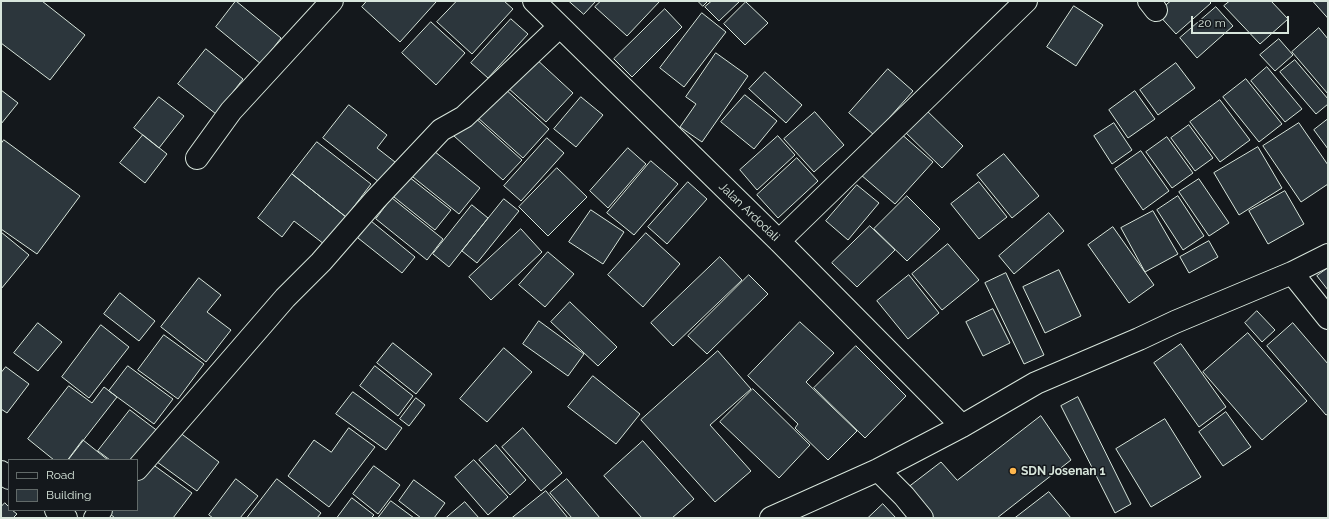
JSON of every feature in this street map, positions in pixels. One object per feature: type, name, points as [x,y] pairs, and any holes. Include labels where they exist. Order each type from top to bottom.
[{"type":"street","points":[[197,158],[231,111],[332,1]]},
{"type":"street","name":"Jalan Ardodali","points":[[534,1],[778,241],[962,426]]},
{"type":"street","points":[[778,241],[1026,1]]},
{"type":"street","points":[[138,468],[285,298],[322,262],[375,200],[441,130],[464,117],[559,27]]},
{"type":"street","points":[[770,518],[878,470],[962,426],[1036,382],[1292,273],[1328,255]]},
{"type":"street","points":[[1292,273],[1328,318]]},
{"type":"street","points":[[878,470],[904,496],[922,518]]},
{"type":"street","points":[[57,511],[66,518]]},
{"type":"building","points":[[1,1],[42,1],[85,35],[50,80],[1,43]]},
{"type":"building","points":[[236,1],[281,38],[261,64],[216,27]]},
{"type":"building","points":[[367,1],[436,2],[400,42],[362,7]]},
{"type":"building","points":[[457,1],[504,1],[513,9],[472,54],[437,22]]},
{"type":"building","points":[[569,1],[596,1],[584,14]]},
{"type":"building","points":[[601,1],[660,1],[627,36],[595,7]]},
{"type":"building","points":[[698,1],[708,1],[703,6]]},
{"type":"building","points":[[712,1],[740,1],[719,21],[705,7]]},
{"type":"building","points":[[1171,1],[1209,1],[1211,3],[1176,34],[1157,13]]},
{"type":"building","points":[[1230,1],[1271,1],[1288,19],[1260,44],[1224,6]]},
{"type":"building","points":[[1313,1],[1328,1],[1328,18]]},
{"type":"building","points":[[746,2],[768,23],[745,45],[724,24]]},
{"type":"building","points":[[1074,6],[1103,25],[1076,66],[1047,47]]},
{"type":"building","points":[[1216,7],[1233,26],[1197,58],[1180,38]]},
{"type":"building","points":[[665,9],[682,27],[632,77],[614,59]]},
{"type":"building","points":[[702,13],[726,32],[684,87],[660,68]]},
{"type":"building","points":[[511,19],[528,34],[488,78],[471,63]]},
{"type":"building","points":[[431,22],[465,53],[436,85],[402,53]]},
{"type":"building","points":[[1319,28],[1328,39],[1328,94],[1292,52]]},
{"type":"building","points":[[1279,39],[1293,55],[1275,71],[1260,55]]},
{"type":"building","points":[[206,49],[243,79],[216,114],[178,84]]},
{"type":"building","points":[[716,53],[748,76],[702,142],[680,127],[696,104],[686,97]]},
{"type":"building","points":[[534,57],[573,93],[546,122],[507,87]]},
{"type":"building","points":[[1295,60],[1328,99],[1328,104],[1316,114],[1280,72]]},
{"type":"building","points":[[1176,63],[1195,88],[1158,115],[1140,90]]},
{"type":"building","points":[[1267,67],[1302,109],[1285,122],[1251,81]]},
{"type":"building","points":[[888,69],[913,91],[874,135],[849,113]]},
{"type":"building","points":[[765,72],[802,105],[786,123],[749,89]]},
{"type":"building","points":[[1246,79],[1282,124],[1259,142],[1223,97]]},
{"type":"building","points":[[503,87],[549,129],[523,158],[477,117]]},
{"type":"building","points":[[1,90],[18,103],[1,124]]},
{"type":"building","points":[[1135,91],[1155,119],[1128,138],[1109,110]]},
{"type":"building","points":[[745,95],[777,121],[754,149],[721,122]]},
{"type":"building","points":[[159,97],[184,116],[159,148],[134,128]]},
{"type":"building","points":[[581,97],[603,115],[576,147],[554,129]]},
{"type":"building","points":[[1220,100],[1250,140],[1220,162],[1190,122]]},
{"type":"building","points":[[349,105],[387,135],[377,148],[395,162],[379,182],[323,138]]},
{"type":"building","points":[[923,107],[963,146],[942,168],[902,129]]},
{"type":"building","points":[[815,112],[844,145],[814,172],[784,139]]},
{"type":"building","points":[[472,115],[522,160],[503,180],[454,136]]},
{"type":"building","points":[[1328,119],[1328,149],[1314,130]]},
{"type":"building","points":[[1114,123],[1132,150],[1112,164],[1094,136]]},
{"type":"building","points":[[1299,123],[1328,165],[1328,184],[1301,202],[1263,146]]},
{"type":"building","points":[[1189,125],[1213,158],[1195,171],[1171,138]]},
{"type":"building","points":[[899,132],[933,162],[895,204],[861,175]]},
{"type":"building","points":[[143,135],[167,154],[145,183],[120,163]]},
{"type":"building","points":[[778,136],[795,155],[757,190],[740,170]]},
{"type":"building","points":[[1167,137],[1193,173],[1172,188],[1146,152]]},
{"type":"building","points":[[547,138],[564,153],[521,201],[504,186]]},
{"type":"building","points":[[4,140],[80,196],[37,254],[1,229],[1,144]]},
{"type":"building","points":[[317,142],[371,184],[346,217],[292,174]]},
{"type":"building","points":[[429,147],[480,188],[459,214],[408,173]]},
{"type":"building","points":[[1258,147],[1282,188],[1239,215],[1214,173]]},
{"type":"building","points":[[628,148],[646,164],[608,208],[590,191]]},
{"type":"building","points":[[1141,151],[1169,191],[1143,210],[1115,169]]},
{"type":"building","points":[[1004,154],[1039,196],[1012,218],[977,175]]},
{"type":"building","points":[[797,158],[818,181],[778,218],[757,195]]},
{"type":"building","points":[[651,161],[678,184],[634,235],[607,213]]},
{"type":"building","points":[[557,168],[587,197],[548,236],[519,207]]},
{"type":"building","points":[[292,174],[346,217],[324,244],[294,221],[282,237],[258,218]]},
{"type":"building","points":[[409,177],[451,210],[435,230],[394,197]]},
{"type":"building","points":[[1199,179],[1229,223],[1209,236],[1179,192]]},
{"type":"building","points":[[688,182],[707,199],[667,244],[648,227]]},
{"type":"building","points":[[979,182],[1007,217],[979,239],[951,204]]},
{"type":"building","points":[[857,185],[879,203],[848,240],[826,221]]},
{"type":"building","points":[[1285,191],[1304,224],[1268,244],[1249,211]]},
{"type":"building","points":[[907,196],[940,229],[907,261],[874,229]]},
{"type":"building","points":[[1178,196],[1204,236],[1183,250],[1157,210]]},
{"type":"building","points":[[392,198],[443,239],[427,260],[376,219]]},
{"type":"building","points":[[504,199],[519,211],[477,263],[462,251]]},
{"type":"building","points":[[472,205],[488,218],[449,267],[433,254]]},
{"type":"building","points":[[591,210],[624,232],[603,264],[569,242]]},
{"type":"building","points":[[1153,211],[1178,254],[1145,272],[1121,228]]},
{"type":"building","points":[[1049,213],[1064,231],[1014,274],[999,256]]},
{"type":"building","points":[[371,221],[415,257],[402,273],[358,238]]},
{"type":"building","points":[[870,226],[895,250],[857,287],[832,263]]},
{"type":"building","points":[[1113,227],[1154,285],[1129,303],[1088,245]]},
{"type":"building","points":[[521,229],[542,252],[491,300],[469,277]]},
{"type":"building","points":[[1,232],[29,255],[1,289]]},
{"type":"building","points":[[646,233],[680,264],[643,307],[608,275]]},
{"type":"building","points":[[1209,241],[1218,257],[1189,273],[1180,257]]},
{"type":"building","points":[[948,244],[979,280],[942,310],[912,274]]},
{"type":"building","points":[[548,252],[574,274],[545,307],[519,285]]},
{"type":"building","points":[[720,257],[742,280],[673,346],[651,323]]},
{"type":"building","points":[[1328,268],[1328,290],[1317,276]]},
{"type":"building","points":[[1059,270],[1081,316],[1045,333],[1023,287]]},
{"type":"building","points":[[1006,273],[1044,355],[1024,364],[985,283]]},
{"type":"building","points":[[749,275],[768,294],[707,354],[688,336]]},
{"type":"building","points":[[909,275],[939,313],[908,339],[877,301]]},
{"type":"building","points":[[199,278],[221,295],[207,312],[231,330],[206,362],[161,327]]},
{"type":"building","points":[[120,293],[155,321],[139,341],[104,314]]},
{"type":"building","points":[[570,302],[617,347],[598,366],[551,322]]},
{"type":"building","points":[[993,309],[1010,343],[983,356],[966,322]]},
{"type":"building","points":[[1257,311],[1275,330],[1262,342],[1245,323]]},
{"type":"building","points":[[539,321],[584,354],[568,376],[523,344]]},
{"type":"building","points":[[800,322],[834,353],[806,382],[857,431],[828,460],[795,428],[798,424],[748,376]]},
{"type":"building","points":[[38,323],[62,342],[38,371],[14,353]]},
{"type":"building","points":[[1293,323],[1328,364],[1328,414],[1326,415],[1267,346]]},
{"type":"building","points":[[101,325],[129,347],[89,398],[62,377]]},
{"type":"building","points":[[1248,333],[1307,401],[1262,440],[1203,372]]},
{"type":"building","points":[[164,335],[204,364],[178,399],[138,370]]},
{"type":"building","points":[[393,343],[432,374],[416,394],[377,363]]},
{"type":"building","points":[[1181,344],[1226,407],[1199,427],[1154,363]]},
{"type":"building","points":[[856,346],[906,396],[865,438],[814,388]]},
{"type":"building","points":[[504,348],[532,372],[487,422],[460,399]]},
{"type":"building","points":[[718,351],[751,389],[710,425],[751,471],[715,502],[641,420]]},
{"type":"building","points":[[128,366],[173,399],[154,424],[109,391]]},
{"type":"building","points":[[375,366],[413,396],[398,416],[360,386]]},
{"type":"building","points":[[6,367],[29,384],[7,413],[1,409],[1,373]]},
{"type":"building","points":[[593,376],[640,414],[616,444],[568,407]]},
{"type":"building","points":[[69,386],[92,403],[104,387],[117,397],[69,459],[53,459],[28,439]]},
{"type":"building","points":[[753,389],[810,445],[779,478],[720,422]]},
{"type":"building","points":[[353,392],[402,428],[386,450],[336,414]]},
{"type":"building","points":[[1078,397],[1131,504],[1115,513],[1061,406]]},
{"type":"building","points":[[416,398],[425,405],[409,426],[400,419]]},
{"type":"building","points":[[130,410],[159,432],[138,459],[109,459],[98,451]]},
{"type":"building","points":[[1226,412],[1251,447],[1223,466],[1199,432]]},
{"type":"building","name":"SDN Josenan 1","points":[[1041,416],[1071,460],[997,518],[932,518],[907,488],[941,462],[957,480]]},
{"type":"building","points":[[1165,419],[1201,477],[1151,507],[1116,449]]},
{"type":"building","points":[[349,428],[375,447],[329,507],[288,476],[314,440],[331,452]]},
{"type":"building","points":[[523,428],[562,473],[541,491],[502,447]]},
{"type":"building","points":[[175,429],[219,462],[197,491],[153,459]]},
{"type":"building","points":[[83,440],[107,459],[69,459]]},
{"type":"building","points":[[643,441],[694,499],[672,518],[642,518],[604,476]]},
{"type":"building","points":[[496,445],[526,480],[510,495],[479,460]]},
{"type":"building","points":[[474,460],[508,497],[488,515],[455,477]]},
{"type":"building","points":[[148,461],[192,493],[173,518],[115,518],[109,513],[111,511],[138,511],[138,475]]},
{"type":"building","points":[[374,466],[400,485],[378,514],[353,494]]},
{"type":"building","points":[[236,479],[258,496],[240,518],[213,518],[209,515]]},
{"type":"building","points":[[277,479],[321,513],[317,518],[247,518]]},
{"type":"building","points":[[567,479],[600,518],[572,518],[550,493]]},
{"type":"building","points":[[414,480],[445,503],[434,518],[421,518],[399,501]]},
{"type":"building","points":[[546,491],[568,518],[512,518]]},
{"type":"building","points":[[1049,492],[1071,518],[1015,518]]},
{"type":"building","points":[[352,498],[374,515],[371,518],[337,518]]},
{"type":"building","points":[[391,501],[414,518],[378,518]]},
{"type":"building","points":[[465,502],[479,518],[446,518]]},
{"type":"building","points":[[5,503],[8,506],[8,511],[13,511],[17,514],[13,518],[1,518],[1,507]]},
{"type":"building","points":[[883,504],[896,518],[868,518]]},
{"type":"place","name":"SDN Josenan 1","points":[[1013,471]]}]
